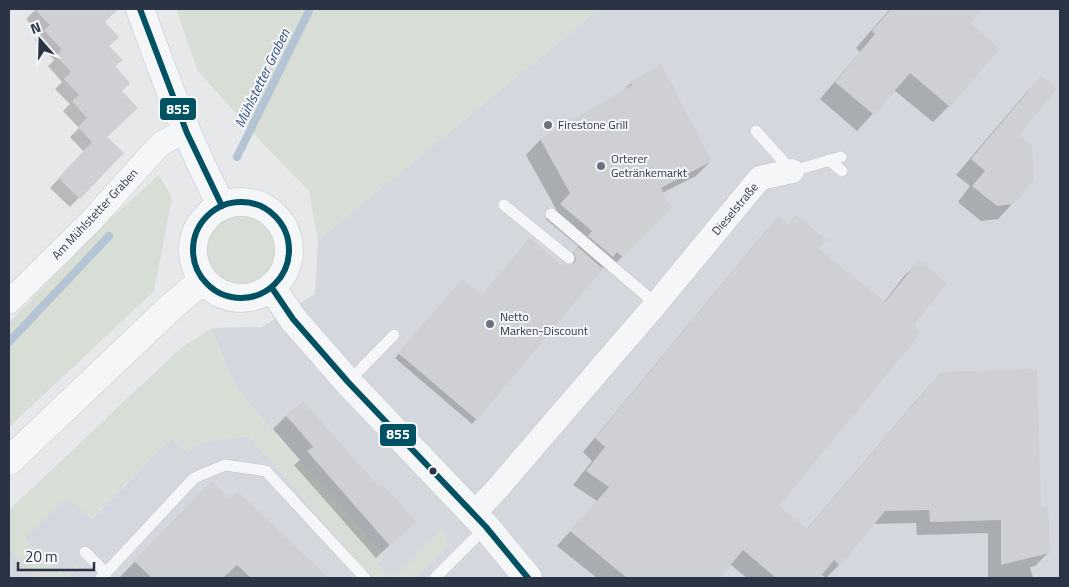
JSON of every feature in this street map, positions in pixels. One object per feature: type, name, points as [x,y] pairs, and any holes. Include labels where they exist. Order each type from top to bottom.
[{"type":"street","points":[[140,9],[185,131],[202,170],[222,206]]},
{"type":"street","name":"Am Mühlstetter Graben","points":[[9,302],[91,221],[154,150],[162,143],[185,131]]},
{"type":"street","name":"Dieselstraße","points":[[480,520],[497,489],[656,304],[760,178],[792,170]]},
{"type":"street","points":[[244,202],[256,204],[275,216],[287,236],[289,258],[285,269],[272,288],[261,294],[248,298],[223,295],[212,289],[202,280],[196,270],[192,244],[196,232],[202,221],[211,212],[222,206],[244,202]]},
{"type":"street","points":[[9,461],[171,307],[202,280]]},
{"type":"street","points":[[272,288],[293,319],[348,382],[480,520],[528,578]]},
{"type":"lane","points":[[756,131],[792,170],[841,157]]},
{"type":"lane","points":[[829,160],[842,171]]},
{"type":"lane","points":[[504,205],[569,258]]},
{"type":"lane","points":[[551,214],[656,304]]},
{"type":"lane","points":[[348,382],[394,335]]},
{"type":"lane","points":[[85,552],[104,576],[194,478],[225,465],[266,470],[365,578]]},
{"type":"lane","points":[[435,578],[480,520]]},
{"type":"shaded area","points":[[176,9],[599,9],[318,240],[309,191],[265,146],[198,71]]},
{"type":"shaded area","points":[[599,9],[1060,9],[1060,578],[414,578],[448,544],[442,529],[394,578],[390,578],[377,565],[384,556],[240,393],[224,360],[212,328],[262,327],[315,294],[318,240]]},
{"type":"shaded area","points":[[159,175],[172,198],[154,291],[9,427],[9,323],[98,230]]},
{"type":"shaded area","points":[[234,212],[248,212],[262,218],[273,229],[279,243],[276,265],[268,277],[248,288],[234,288],[220,282],[209,271],[203,257],[203,243],[209,229],[220,218]]},
{"type":"shaded area","points":[[212,328],[224,360],[240,393],[384,556],[377,565],[390,578],[373,578],[249,436],[203,442],[188,452],[171,438],[91,519],[67,497],[25,539],[63,576],[75,564],[78,567],[67,578],[39,578],[11,551],[9,553],[9,510],[182,347]]},
{"type":"shaded area","points":[[249,436],[373,578],[67,578],[78,568],[75,565],[64,576],[24,539],[67,497],[92,519],[171,438],[188,452],[203,442]]},
{"type":"shaded area","points":[[442,528],[448,544],[414,578],[394,578]]},
{"type":"shaded area","points":[[11,551],[39,578],[9,578],[9,553]]},
{"type":"building","points":[[34,9],[118,9],[105,22],[119,37],[109,46],[123,60],[115,66],[130,83],[122,91],[138,108],[107,137],[124,153],[80,199],[58,178],[92,142],[78,127],[87,118],[72,101],[79,95],[64,79],[71,72],[56,56],[62,50],[44,30],[50,25]]},
{"type":"building","points":[[891,9],[982,9],[970,23],[1000,48],[950,107],[910,73],[874,115],[835,82],[875,34],[872,31]]},
{"type":"building","name":"Orterer Getränkemarkt","points":[[661,64],[712,161],[661,188],[672,208],[623,257],[617,252],[613,257],[588,236],[592,231],[560,204],[570,193],[540,139],[632,85],[630,82]]},
{"type":"building","points":[[1041,76],[1057,89],[1019,135],[1032,146],[1034,180],[1014,204],[997,206],[972,186],[985,171],[971,159]]},
{"type":"building","points":[[796,215],[827,240],[819,249],[885,302],[919,260],[947,283],[914,325],[921,333],[779,506],[807,529],[941,372],[1037,369],[1041,506],[1048,506],[1050,553],[1001,565],[1001,520],[930,522],[929,510],[885,511],[840,566],[834,560],[819,578],[776,578],[743,550],[720,578],[627,578],[570,531],[609,487],[586,471],[605,447],[595,438],[778,216],[788,224]]},
{"type":"building","name":"Netto Marken-Discount","points":[[529,238],[562,266],[574,263],[576,259],[574,252],[578,247],[603,269],[477,420],[398,353],[462,279],[482,295]]},
{"type":"building","points":[[303,401],[380,488],[384,486],[416,521],[390,546],[307,451],[313,447],[286,415]]},
{"type":"building","points":[[211,481],[230,499],[238,492],[329,578],[251,578],[237,565],[223,578],[152,578],[134,561]]},
{"type":"waterway","name":"Mühlstetter Graben","points":[[237,157],[310,9]]},
{"type":"waterway","name":"Mühlstetter Graben","points":[[9,342],[109,236]]},
{"type":"transit line","name":"855","points":[[140,9],[187,133],[222,206]]},
{"type":"transit line","name":"855","points":[[241,202],[259,205],[275,216],[286,232],[289,250],[286,268],[275,284],[259,295],[241,298],[223,295],[207,284],[196,268],[193,250],[196,232],[207,216],[223,205],[241,202]]},
{"type":"transit line","name":"855","points":[[272,288],[293,319],[348,382],[486,527],[528,578]]},
{"type":"place","name":"Firestone Grill","points":[[548,125]]},
{"type":"place","name":"Orterer Getränkemarkt","points":[[601,166]]},
{"type":"place","name":"Netto Marken-Discount","points":[[490,324]]}]
